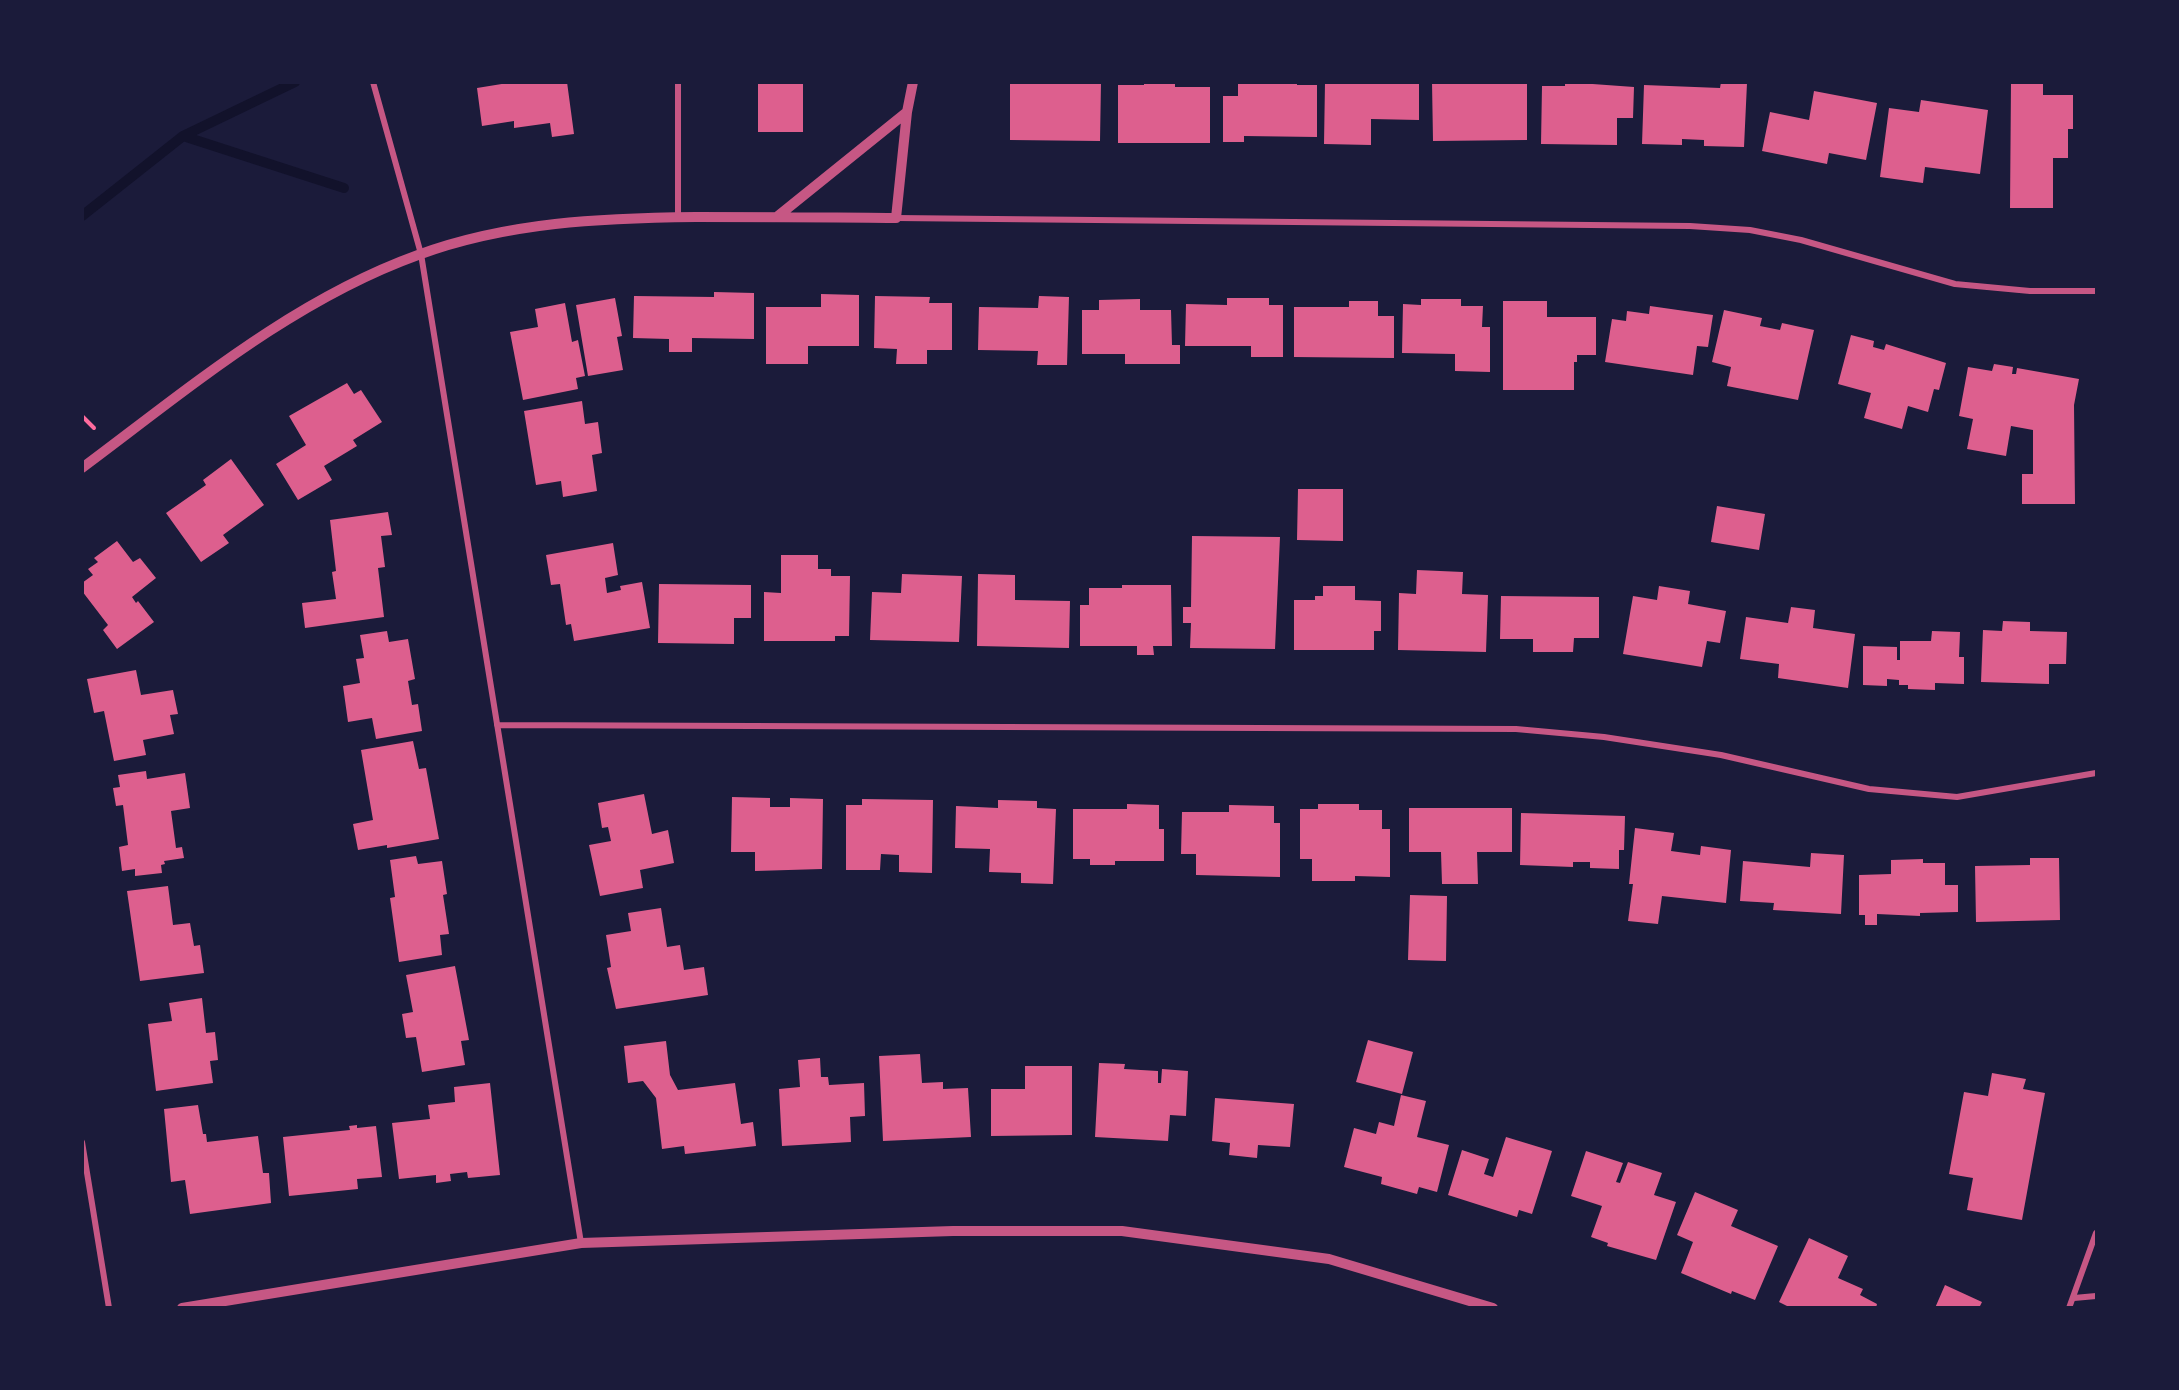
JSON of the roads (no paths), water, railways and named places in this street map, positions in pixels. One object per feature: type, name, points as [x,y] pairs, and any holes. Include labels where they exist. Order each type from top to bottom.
[{"type":"street","points":[[373,82],[397,160],[420,254],[581,1243]]},
{"type":"street","points":[[678,82],[678,217]]},
{"type":"street","points":[[896,218],[907,112],[913,82]]},
{"type":"street","points":[[778,216],[907,112]]},
{"type":"street","points":[[82,468],[241,349],[357,281],[420,254],[491,235],[566,222],[678,217],[778,216],[1690,226],[1750,230],[1801,240],[1955,284],[2020,290],[2097,291]]},
{"type":"street","points":[[497,725],[1516,729],[1604,737],[1721,755],[1869,789],[1957,798],[2097,773]]},
{"type":"street","points":[[82,1142],[109,1308]]},
{"type":"street","points":[[182,1308],[581,1243],[953,1231],[1122,1231],[1329,1259],[1493,1308]]},
{"type":"street","points":[[2068,1308],[2074,1298],[2097,1233]]},
{"type":"street","points":[[2074,1298],[2097,1296]]},
{"type":"waterway","points":[[82,216],[183,136],[295,82]]},
{"type":"waterway","points":[[183,136],[344,188]]}]
